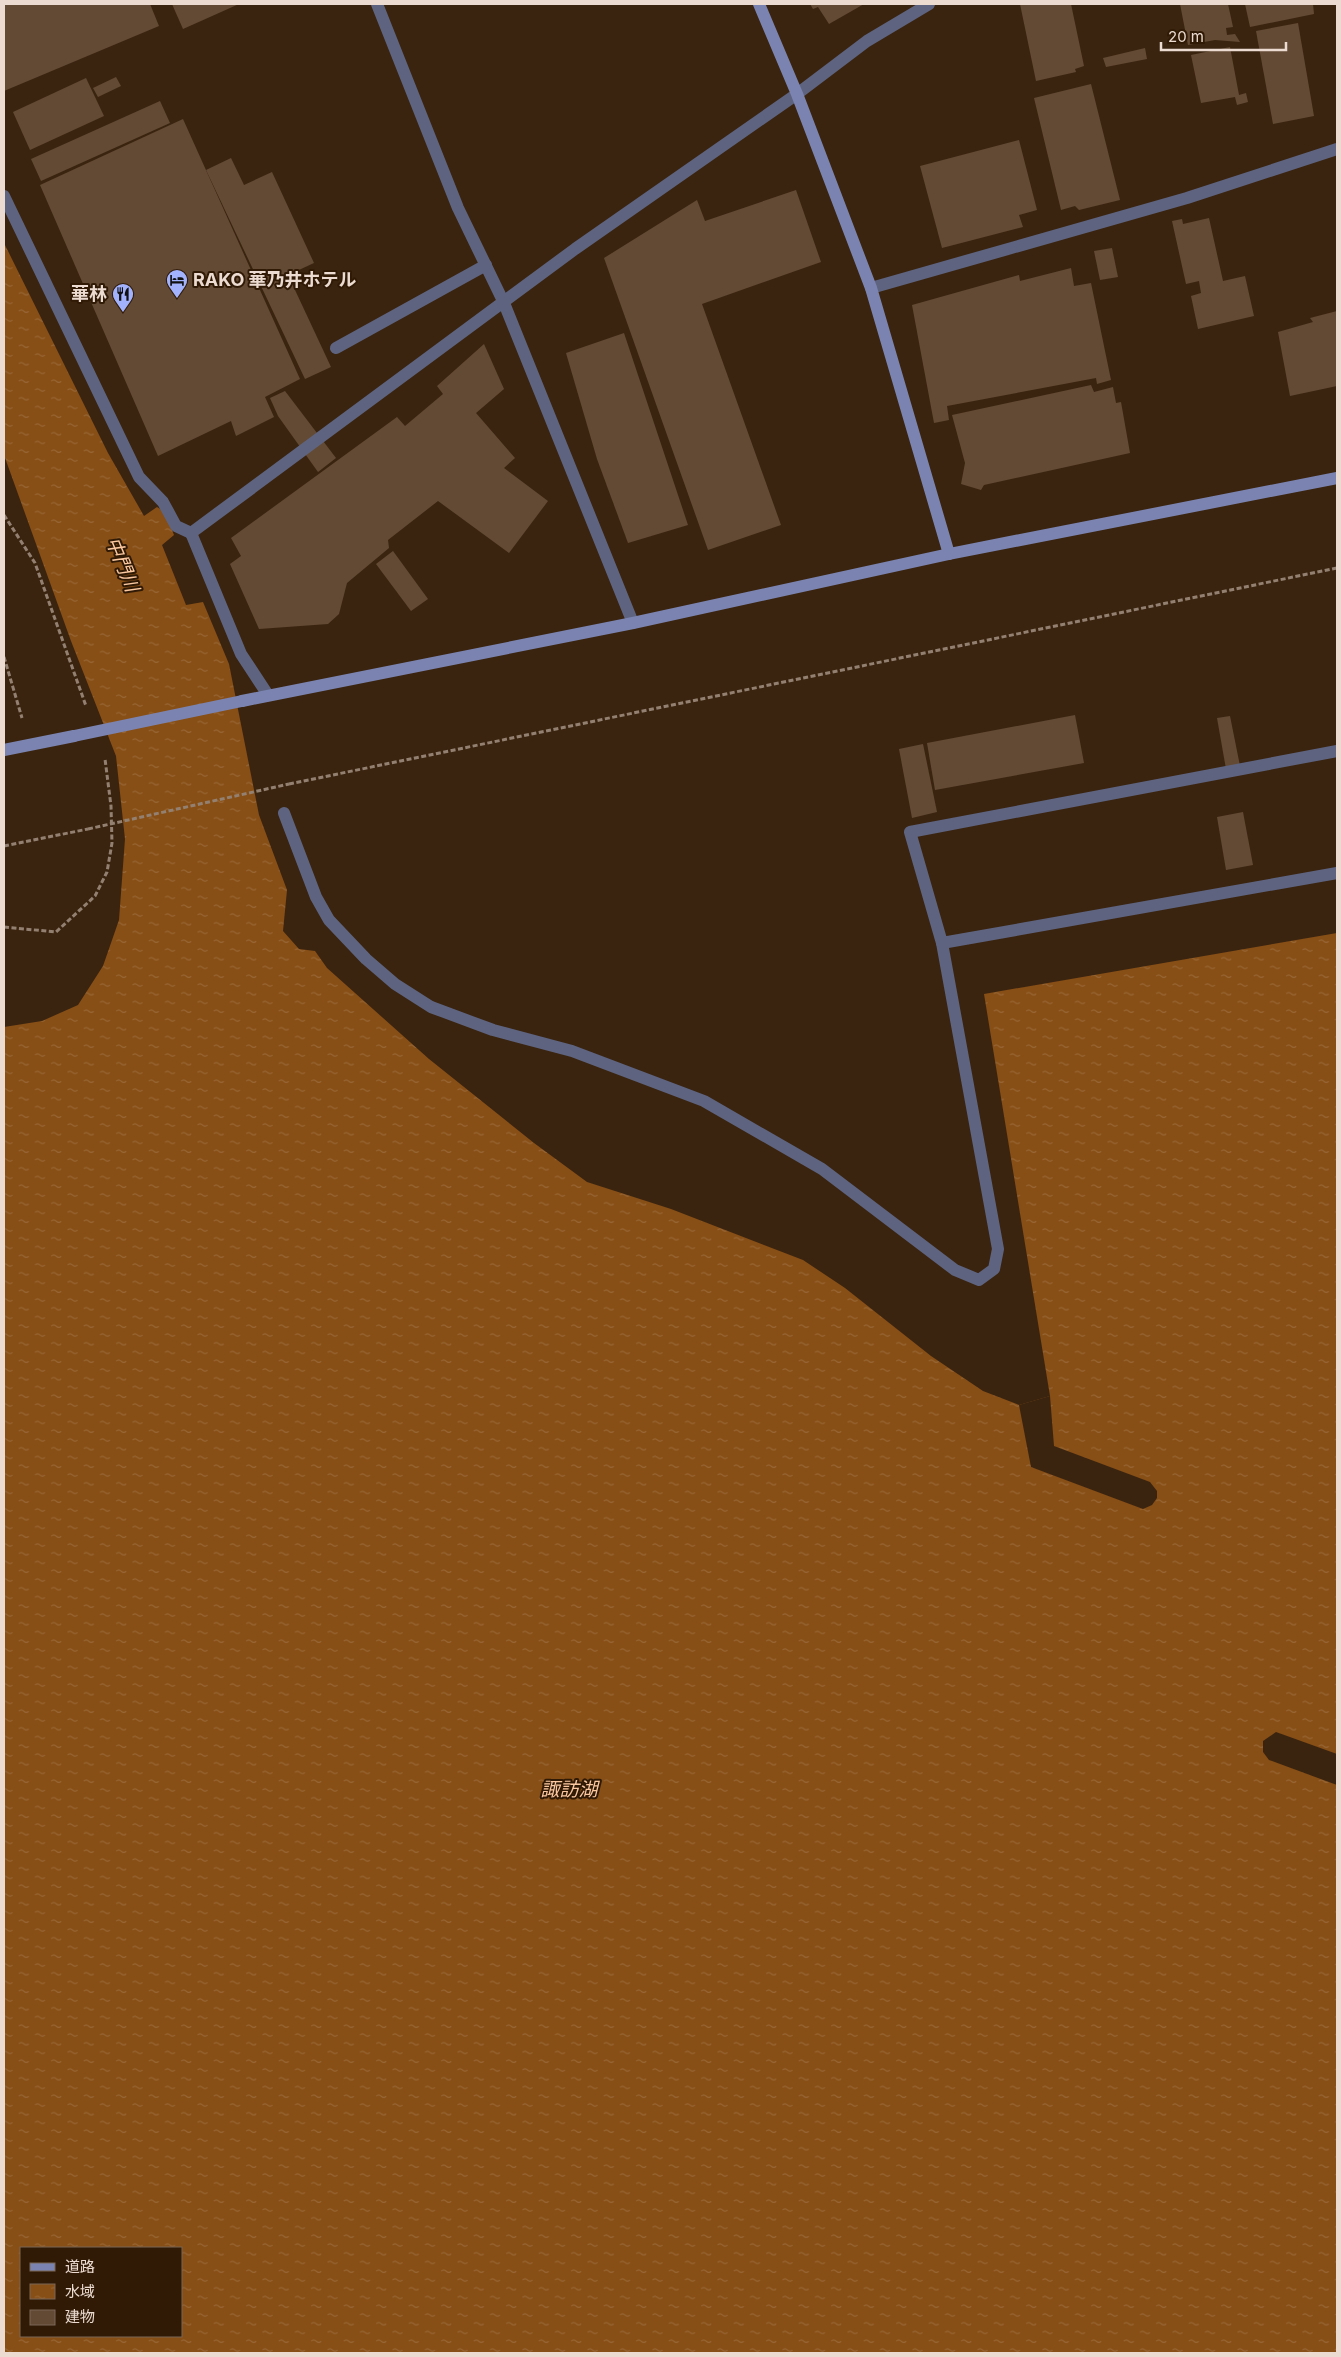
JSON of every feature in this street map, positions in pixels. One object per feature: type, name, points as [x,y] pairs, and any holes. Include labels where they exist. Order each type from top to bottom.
[{"type":"street","points":[[377,4],[458,208],[504,303],[633,624]]},
{"type":"street","points":[[759,4],[797,94],[871,288],[949,554]]},
{"type":"street","points":[[191,533],[575,249],[797,94],[867,42],[929,4]]},
{"type":"street","points":[[871,288],[1187,198],[1337,150]]},
{"type":"street","points":[[4,196],[139,477],[163,502],[176,526],[191,533],[241,654],[268,694]]},
{"type":"street","points":[[336,348],[486,265]]},
{"type":"street","points":[[4,750],[268,694],[633,624],[949,554],[1337,478]]},
{"type":"street","points":[[284,813],[316,897],[330,920],[366,959],[395,984],[431,1007],[493,1030],[572,1051],[704,1101],[822,1169],[955,1270],[979,1280],[994,1269],[998,1249],[942,943],[910,832],[1337,751]]},
{"type":"street","points":[[942,943],[1337,873]]},
{"type":"path","points":[[4,846],[289,784],[1337,568]]},
{"type":"path","points":[[4,656],[29,745]]},
{"type":"water","name":"諏訪湖","points":[[4,243],[108,453],[144,516],[157,507],[165,512],[174,535],[162,545],[186,605],[203,602],[229,664],[259,815],[287,890],[283,931],[299,949],[315,951],[327,968],[429,1059],[534,1143],[587,1182],[671,1209],[803,1260],[845,1288],[931,1356],[983,1391],[1019,1405],[1050,1396],[984,994],[1337,933],[1337,2353],[4,2353],[4,1027],[42,1021],[78,1005],[103,966],[119,920],[125,839],[116,756],[71,641],[4,455]]},
{"type":"pier","points":[[1050,1396],[1054,1446],[1150,1482],[1157,1491],[1157,1498],[1152,1505],[1143,1509],[1031,1467],[1019,1405]]},
{"type":"pier","points":[[1276,1732],[1337,1754],[1337,1785],[1269,1760],[1263,1752],[1263,1741]]},
{"type":"building","points":[[4,4],[150,4],[159,26],[4,91]]},
{"type":"building","points":[[172,4],[239,4],[183,29]]},
{"type":"building","points":[[810,4],[864,4],[829,24],[818,7],[813,9]]},
{"type":"building","points":[[1020,4],[1071,4],[1084,66],[1075,69],[1076,72],[1036,81]]},
{"type":"building","points":[[1180,4],[1228,4],[1233,27],[1226,28],[1227,35],[1235,34],[1240,42],[1215,40],[1188,45]]},
{"type":"building","points":[[1245,4],[1313,4],[1314,14],[1250,27]]},
{"type":"building","points":[[1298,23],[1314,116],[1273,124],[1256,31]]},
{"type":"building","points":[[1230,47],[1239,95],[1246,93],[1248,102],[1237,105],[1235,97],[1201,103],[1191,55]]},
{"type":"building","points":[[1145,48],[1147,59],[1106,67],[1103,58]]},
{"type":"building","points":[[116,77],[121,86],[98,97],[93,88]]},
{"type":"building","points":[[86,78],[104,116],[30,150],[13,112]]},
{"type":"building","points":[[1091,84],[1120,200],[1079,210],[1075,206],[1061,210],[1034,98]]},
{"type":"building","points":[[160,101],[170,123],[41,181],[31,159]]},
{"type":"building","name":"RAKO 華乃井ホテル","points":[[183,119],[300,379],[265,397],[274,417],[236,436],[231,421],[158,456],[40,185]]},
{"type":"building","points":[[1019,140],[1037,210],[1019,215],[1023,227],[942,248],[920,166]]},
{"type":"building","points":[[231,158],[244,185],[272,172],[314,263],[288,275],[331,367],[305,379],[206,170]]},
{"type":"building","points":[[796,190],[821,262],[702,304],[781,525],[708,550],[604,258],[697,200],[705,221]]},
{"type":"building","points":[[1209,218],[1223,281],[1245,276],[1254,316],[1198,329],[1191,296],[1201,293],[1199,281],[1186,284],[1172,221],[1182,219],[1183,224]]},
{"type":"building","points":[[1112,248],[1118,277],[1100,280],[1094,251]]},
{"type":"building","points":[[1071,268],[1074,286],[1091,283],[1111,380],[1097,384],[1096,378],[947,406],[949,420],[934,423],[912,305],[1019,275],[1020,281]]},
{"type":"building","points":[[1337,311],[1337,386],[1290,396],[1278,332],[1313,322],[1310,318]]},
{"type":"building","points":[[624,333],[688,525],[628,543],[597,459],[566,353]]},
{"type":"building","points":[[484,344],[504,389],[476,413],[515,458],[504,468],[548,501],[509,553],[438,501],[388,540],[389,548],[347,583],[339,614],[328,624],[259,629],[230,564],[241,556],[231,538],[397,417],[405,426],[443,394],[437,386]]},
{"type":"building","points":[[1091,385],[1094,392],[1113,387],[1116,403],[1121,402],[1130,453],[984,485],[981,490],[961,484],[965,463],[952,415]]},
{"type":"building","points":[[285,391],[336,458],[318,472],[278,416],[270,398]]},
{"type":"building","points":[[393,551],[428,599],[411,611],[376,564]]},
{"type":"building","points":[[1075,715],[1084,763],[935,790],[927,743]]},
{"type":"building","points":[[1230,716],[1240,766],[1226,769],[1217,718]]},
{"type":"building","points":[[923,744],[937,812],[912,818],[899,749]]},
{"type":"building","points":[[1243,812],[1253,865],[1226,870],[1217,817]]},
{"type":"place","name":"RAKO 華乃井ホテル","points":[[177,299]]},
{"type":"place","name":"華林","points":[[123,313]]},
{"type":"water label","name":"中門川","points":[[123,564]]}]
